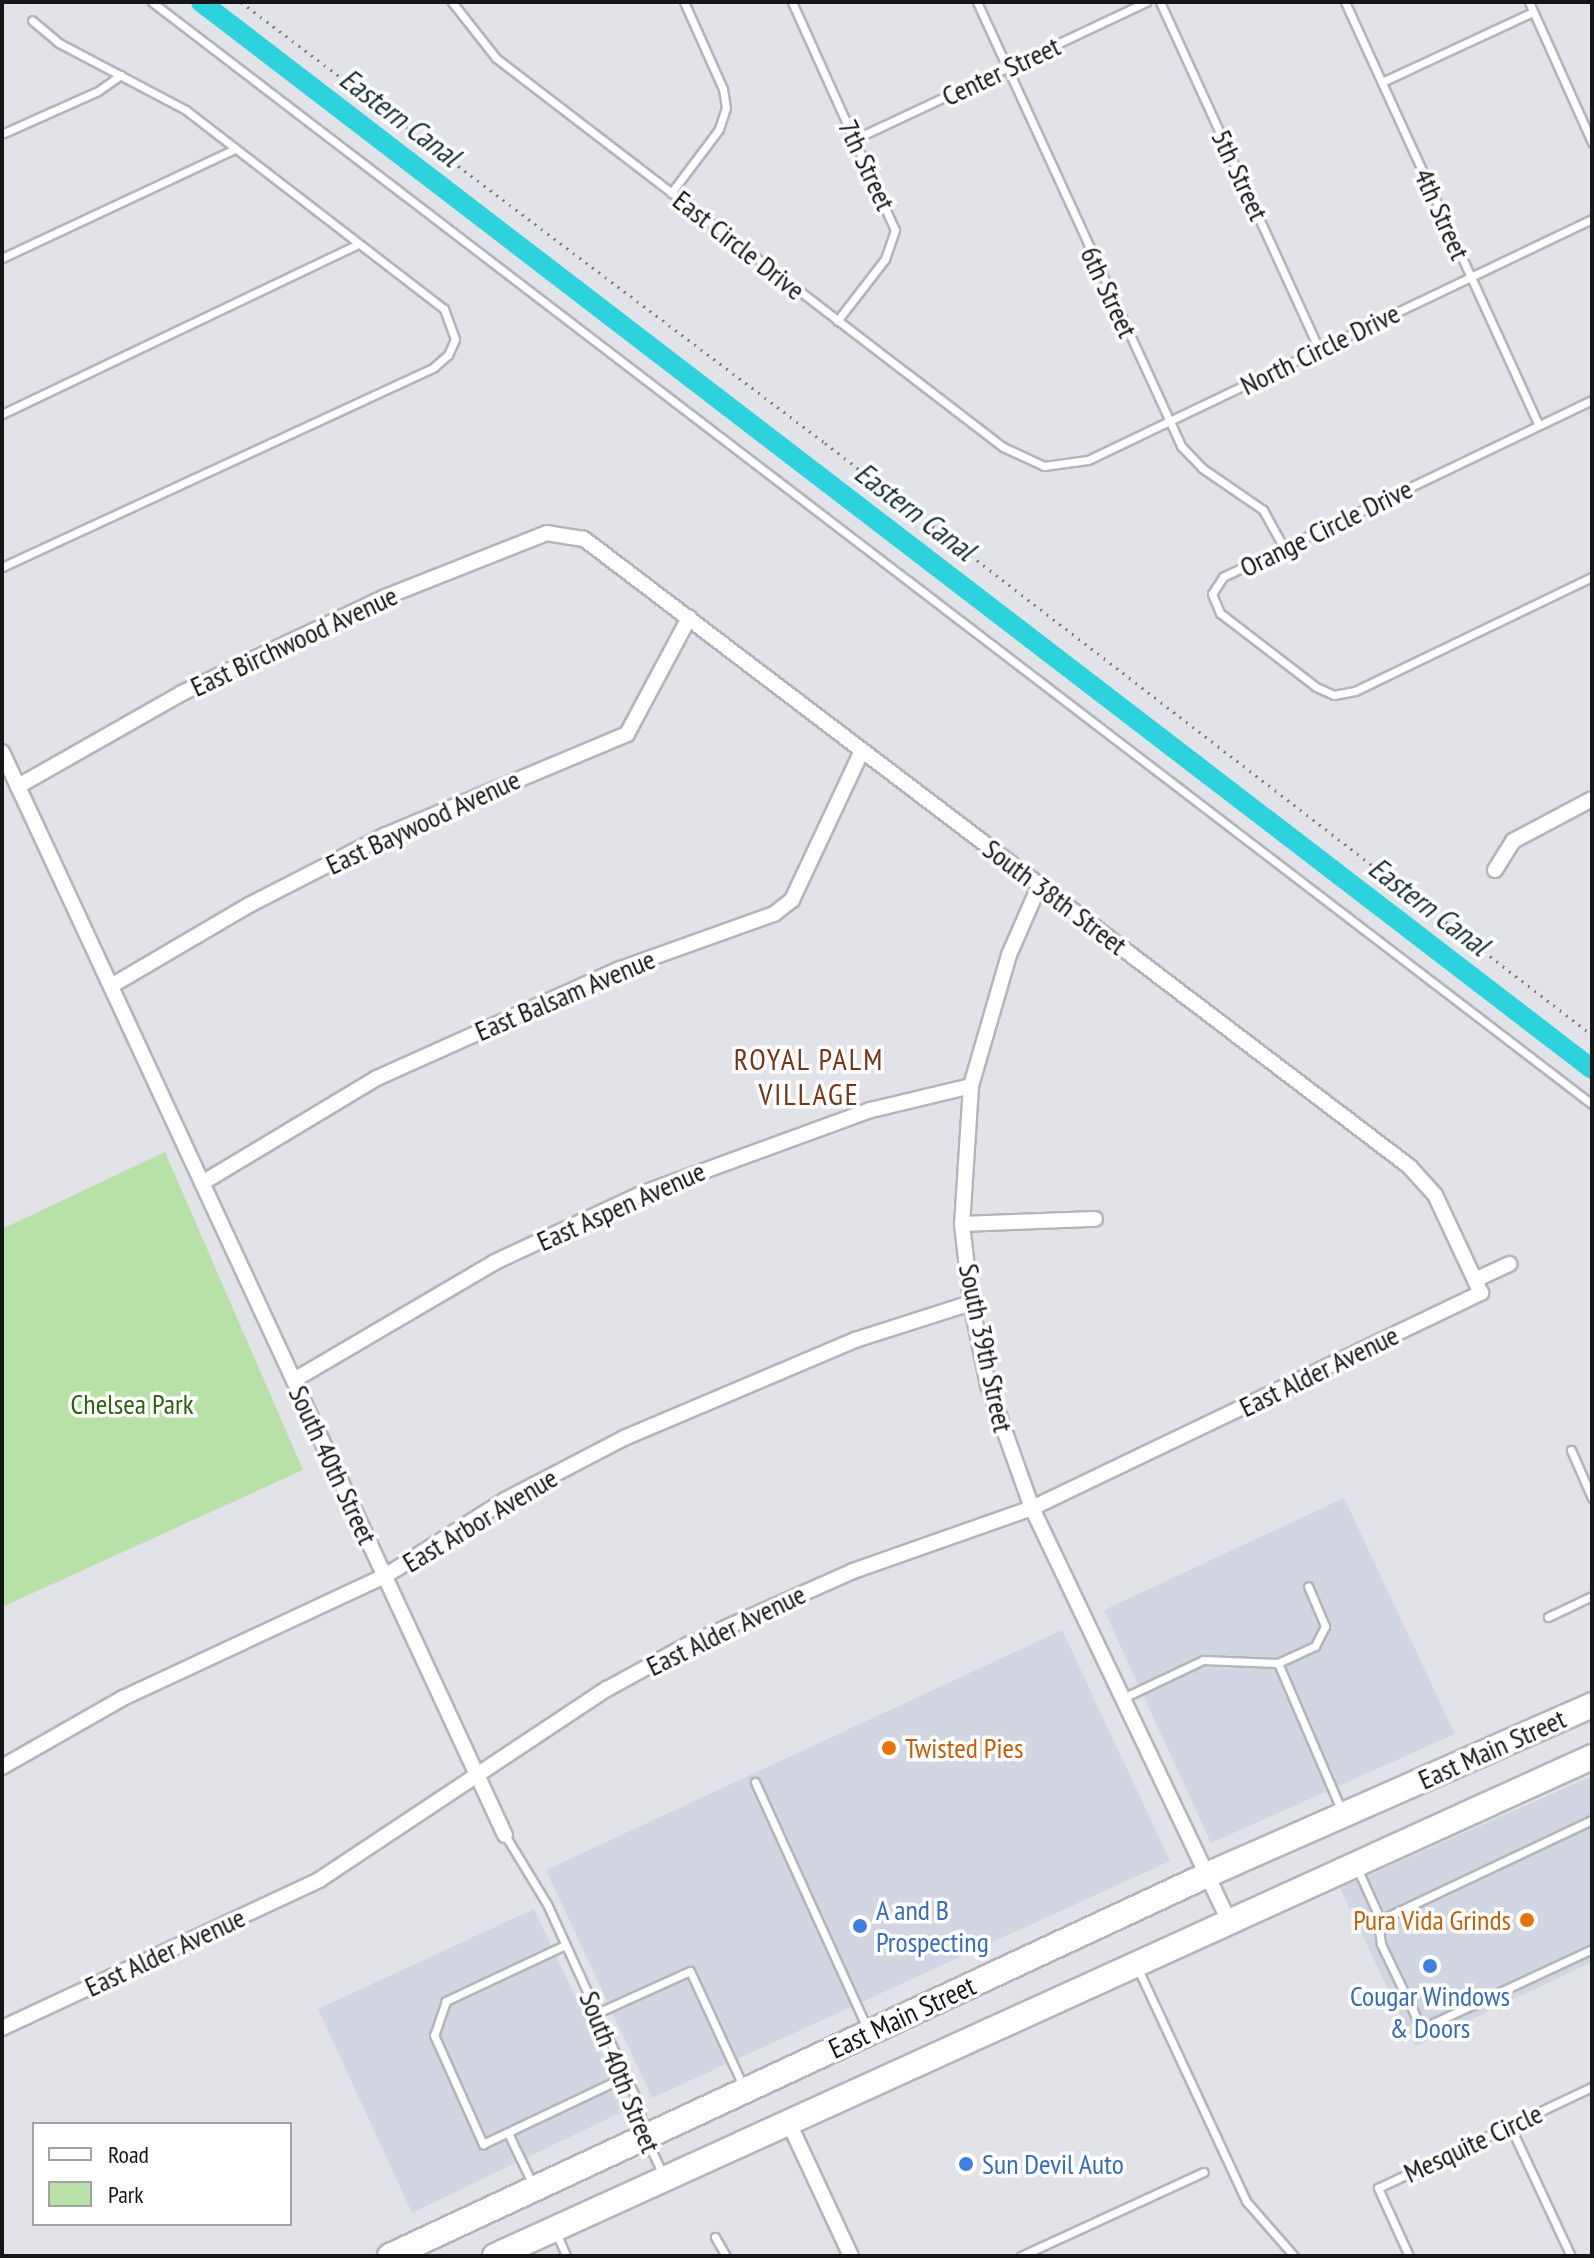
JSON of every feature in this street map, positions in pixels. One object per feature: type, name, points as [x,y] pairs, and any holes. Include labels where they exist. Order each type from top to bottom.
[{"type":"main road","name":"East Main Street","points":[[390,2256],[1207,1875],[1592,1705]]},
{"type":"main road","name":"East Main Street","points":[[495,2256],[1228,1919],[1592,1757]]},
{"type":"street","name":"East Birchwood Avenue","points":[[18,786],[182,693],[385,597],[547,533],[584,539]]},
{"type":"street","name":"South 38th Street","points":[[584,539],[861,753],[1040,884],[1410,1167],[1435,1195],[1478,1287]]},
{"type":"street","name":"East Baywood Avenue","points":[[111,986],[249,905],[386,835],[627,734],[689,618]]},
{"type":"street","name":"South 40th Street","points":[[2,752],[505,1835]]},
{"type":"street","name":"East Balsam Avenue","points":[[202,1183],[377,1078],[620,969],[774,914],[792,900],[861,753]]},
{"type":"street","points":[[1495,870],[1513,841],[1590,806]]},
{"type":"street","name":"South 39th Street","points":[[1040,884],[1009,955],[971,1086],[962,1224],[971,1303],[988,1385],[1032,1508],[1228,1919]]},
{"type":"street","name":"East Aspen Avenue","points":[[294,1380],[495,1262],[641,1194],[871,1110],[971,1086]]},
{"type":"street","points":[[962,1224],[1095,1219]]},
{"type":"street","name":"East Alder Avenue","points":[[2,2028],[319,1880],[607,1689],[687,1645],[853,1571],[1032,1508],[1478,1287],[1510,1264]]},
{"type":"street","name":"East Arbor Avenue","points":[[2,1767],[123,1698],[385,1576],[505,1500],[624,1438],[855,1340],[971,1303]]},
{"type":"street","points":[[788,2121],[851,2256]]},
{"type":"lane","points":[[152,2],[1592,1104]]},
{"type":"lane","name":"East Circle Drive","points":[[452,2],[496,58],[1003,447],[1044,466]]},
{"type":"lane","points":[[671,193],[719,129],[726,108],[723,89],[684,2]]},
{"type":"lane","name":"7th Street","points":[[792,2],[891,216],[894,239],[885,259],[837,321]]},
{"type":"lane","name":"6th Street","points":[[977,2],[1168,422],[1194,461],[1263,510],[1284,548]]},
{"type":"lane","name":"Center Street","points":[[855,139],[1146,2]]},
{"type":"lane","name":"5th Street","points":[[1160,2],[1319,349]]},
{"type":"lane","name":"4th Street","points":[[1345,2],[1539,425]]},
{"type":"lane","points":[[1529,2],[1592,142]]},
{"type":"lane","points":[[1382,82],[1533,12]]},
{"type":"lane","points":[[2,567],[441,362],[455,339],[444,309],[174,102],[59,43],[32,20]]},
{"type":"lane","points":[[4,133],[121,75]]},
{"type":"lane","points":[[2,258],[233,150]]},
{"type":"lane","name":"North Circle Drive","points":[[1044,466],[1074,465],[1592,219]]},
{"type":"lane","points":[[2,414],[359,244]]},
{"type":"lane","name":"Orange Circle Drive","points":[[1592,400],[1217,581],[1212,601],[1220,613],[1268,650],[1334,695],[1355,691],[1592,577]]},
{"type":"lane","points":[[1571,1450],[1592,1498]]},
{"type":"lane","points":[[1123,1698],[1203,1660],[1278,1663],[1315,1646],[1324,1634],[1322,1616],[1308,1586]]},
{"type":"lane","points":[[1548,1617],[1592,1596]]},
{"type":"lane","points":[[1278,1663],[1344,1815]]},
{"type":"lane","points":[[755,1782],[869,2032]]},
{"type":"lane","points":[[1378,1921],[1592,1820]]},
{"type":"lane","name":"South 40th Street","points":[[505,1835],[565,1945],[597,2013],[626,2076],[645,2136],[664,2177]]},
{"type":"lane","points":[[1355,1862],[1378,1921],[1381,1944],[1417,2019],[1427,2026],[1592,1949]]},
{"type":"lane","points":[[565,1945],[446,2001],[434,2035],[483,2144],[626,2076]]},
{"type":"lane","points":[[1135,1962],[1246,2201],[1294,2256]]},
{"type":"lane","points":[[597,2013],[690,1971],[745,2090]]},
{"type":"lane","name":"Mesquite Circle","points":[[1409,2256],[1378,2188],[1592,2087]]},
{"type":"lane","points":[[1510,2126],[1571,2256]]},
{"type":"lane","points":[[508,2133],[535,2188]]},
{"type":"lane","points":[[1021,2256],[1204,2172]]},
{"type":"lane","points":[[554,2229],[566,2256]]},
{"type":"lane","points":[[715,2237],[726,2256]]},
{"type":"path","points":[[241,2],[825,443],[1592,1035]]},
{"type":"shaded area","points":[[1344,1498],[1455,1734],[1211,1843],[1104,1610]]},
{"type":"shaded area","points":[[1062,1630],[1170,1861],[652,2098],[546,1870]]},
{"type":"shaded area","points":[[1592,1776],[1592,1962],[1415,2046],[1340,1888]]},
{"type":"shaded area","points":[[534,1909],[628,2109],[412,2213],[318,2009]]},
{"type":"green space","name":"Chelsea Park","points":[[165,1152],[303,1470],[2,1607],[2,1229]]},
{"type":"waterway","name":"Eastern Canal","points":[[201,2],[1592,1069]]},
{"type":"place","name":"Twisted Pies","points":[[889,1748]]},
{"type":"place","name":"Pura Vida Grinds","points":[[1527,1920]]},
{"type":"place","name":"A and B Prospecting","points":[[860,1926]]},
{"type":"place","name":"Cougar Windows & Doors","points":[[1430,1966]]},
{"type":"place","name":"Sun Devil Auto","points":[[966,2164]]},
{"type":"district","name":"ROYAL PALM VILLAGE","points":[[809,1076]]}]
